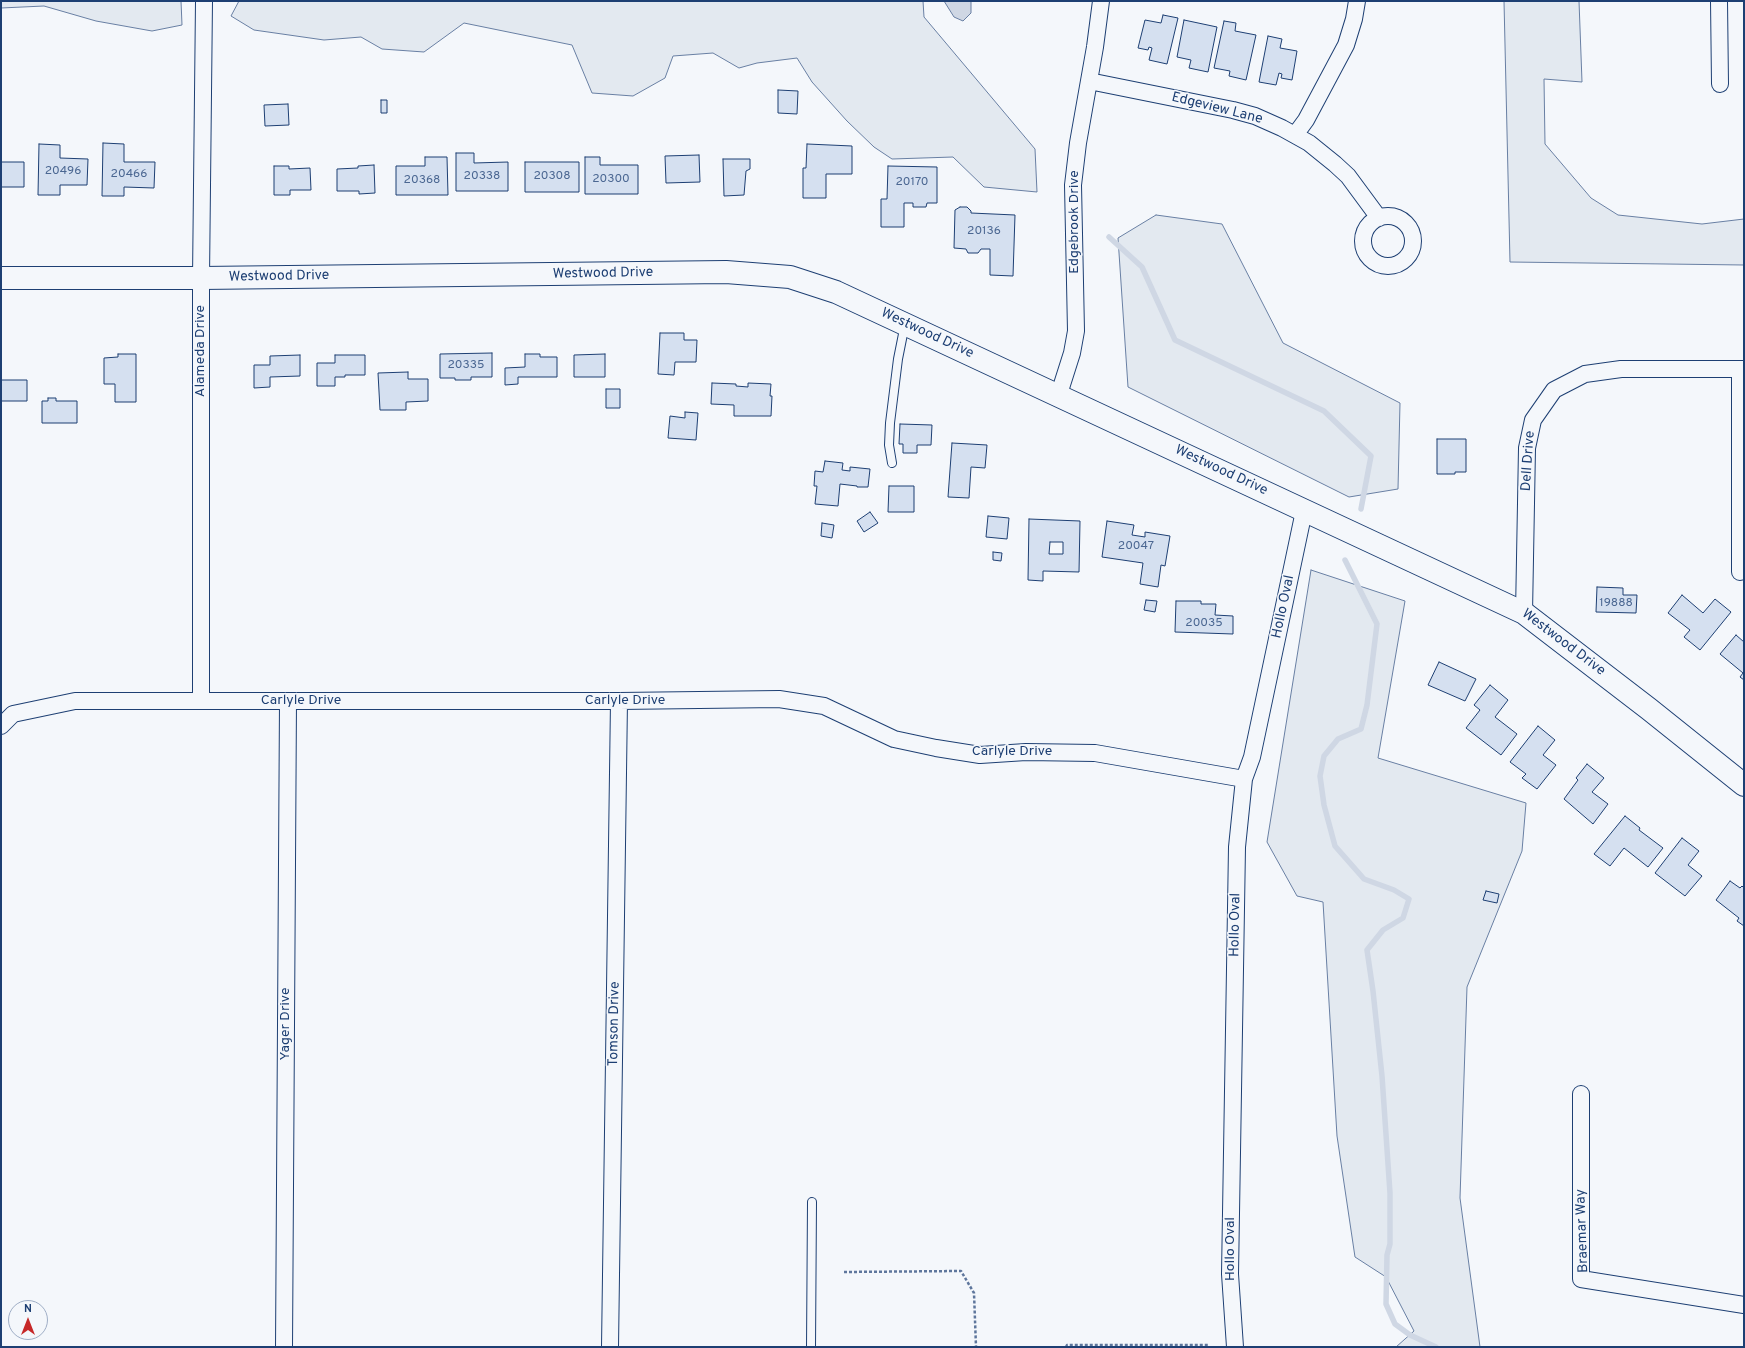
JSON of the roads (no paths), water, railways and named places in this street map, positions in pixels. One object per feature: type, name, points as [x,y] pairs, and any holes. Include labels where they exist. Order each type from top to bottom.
[{"type":"street","name":"Alameda Drive","points":[[201,702],[201,278],[204,1]]},
{"type":"street","name":"Edgebrook Drive","points":[[1059,394],[1072,353],[1076,331],[1073,185],[1079,135],[1096,47],[1101,1]]},
{"type":"street","points":[[1295,135],[1306,120],[1346,46],[1354,19],[1357,1]]},
{"type":"street","points":[[1719,1],[1720,84]]},
{"type":"street","name":"Edgeview Lane","points":[[1089,81],[1233,110],[1269,121],[1295,135],[1324,155],[1348,176],[1379,218]]},
{"type":"street","name":"Westwood Drive","points":[[1,278],[201,278],[726,272],[790,277],[836,292],[1059,394],[1304,511],[1524,613],[1649,709],[1744,785]]},
{"type":"street","name":"Dell Drive","points":[[1524,613],[1527,448],[1533,420],[1554,390],[1585,374],[1621,369],[1742,369]]},
{"type":"street","points":[[1740,572],[1742,369]]},
{"type":"street","name":"Hollo Oval","points":[[1235,1347],[1230,1266],[1237,847],[1244,780],[1252,757],[1304,511]]},
{"type":"street","name":"Carlyle Drive","points":[[1,726],[13,714],[75,702],[619,702],[779,699],[824,706],[894,739],[936,748],[980,755],[1026,752],[1095,753],[1244,780]]},
{"type":"street","name":"Yager Drive","points":[[284,1347],[288,702]]},
{"type":"street","name":"Tomson Drive","points":[[610,1347],[619,702]]},
{"type":"street","name":"Braemar Way","points":[[1581,1094],[1581,1279],[1744,1305]]},
{"type":"lane","points":[[892,463],[889,446],[890,424],[898,359],[905,324]]},
{"type":"lane","points":[[811,1347],[812,1202]]},
{"type":"waterway","points":[[1109,237],[1142,267],[1175,340],[1324,411],[1371,456],[1361,509]]},
{"type":"waterway","points":[[1345,560],[1377,624],[1367,705],[1361,729],[1338,739],[1324,756],[1320,776],[1324,805],[1335,846],[1364,879],[1394,890],[1409,899],[1403,918],[1383,930],[1367,950],[1382,1076],[1390,1193],[1390,1244],[1387,1255],[1386,1304],[1395,1324],[1410,1335],[1436,1347]]}]
